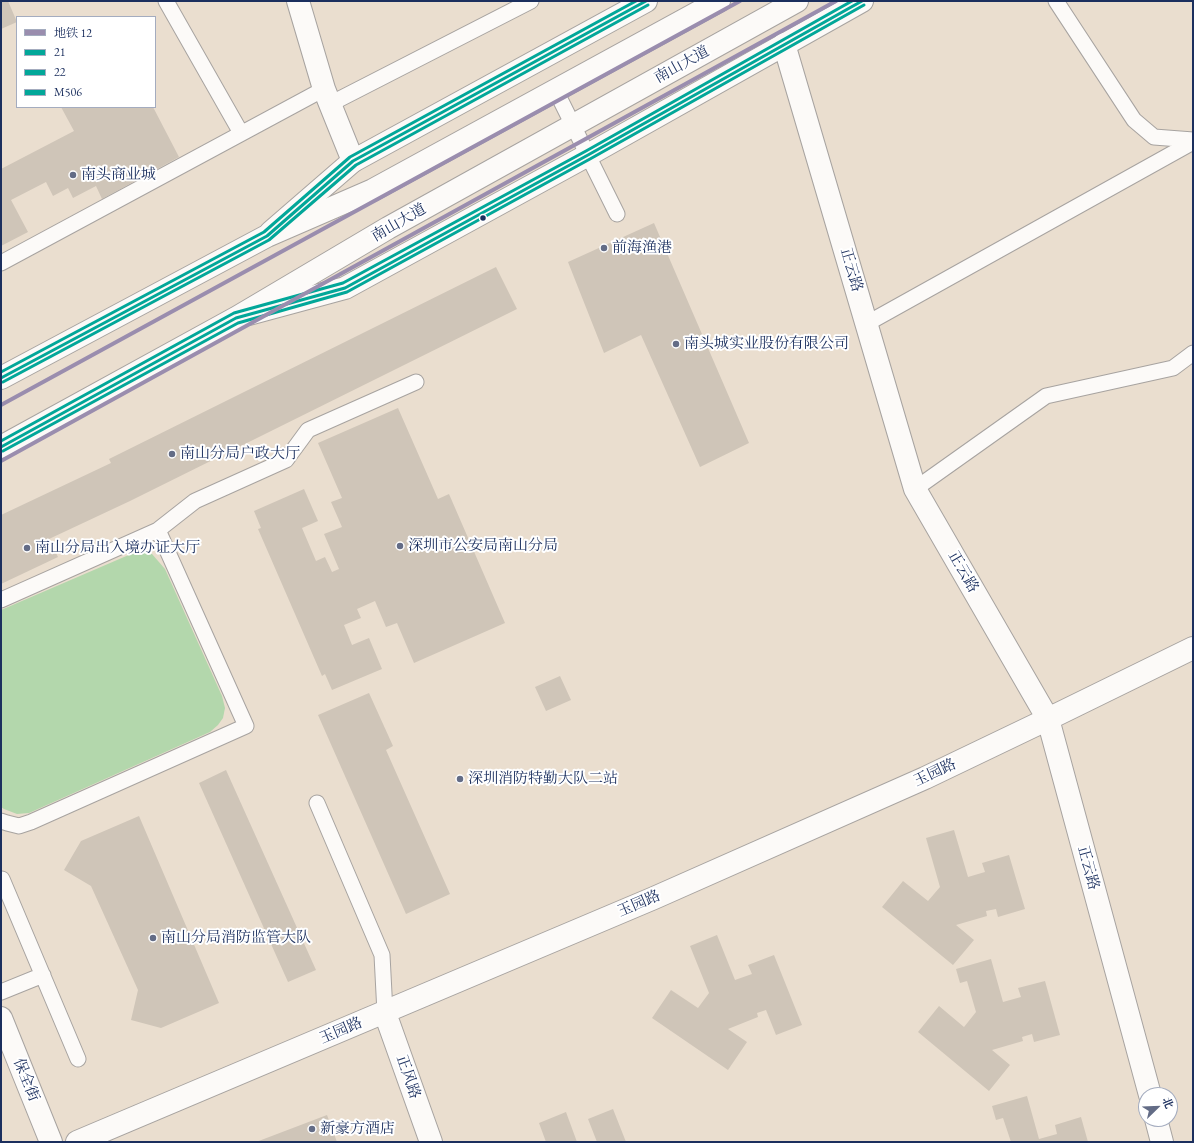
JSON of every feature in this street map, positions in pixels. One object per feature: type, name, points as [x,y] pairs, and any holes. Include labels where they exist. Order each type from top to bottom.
[{"type":"street","points":[[298,1],[327,97],[353,161]]},
{"type":"street","points":[[267,236],[353,161],[646,1]]},
{"type":"street","points":[[1,378],[267,236],[373,190],[720,1]]},
{"type":"street","name":"南山大道","points":[[1,447],[236,318],[388,228],[797,1]]},
{"type":"street","points":[[236,318],[345,288],[588,155],[862,1]]},
{"type":"street","name":"正云路","points":[[784,44],[915,489],[1048,719],[1148,1087]]},
{"type":"street","name":"玉园路","points":[[77,1142],[661,895],[925,778],[1193,648]]},
{"type":"street","name":"正风路","points":[[385,1013],[431,1142]]},
{"type":"street","name":"保全街","points":[[1,1018],[51,1142]]},
{"type":"street","points":[[1158,1127],[1162,1142]]},
{"type":"lane","points":[[166,1],[241,133]]},
{"type":"lane","points":[[1,263],[241,133],[327,97],[531,1]]},
{"type":"lane","points":[[1056,1],[1134,120],[1154,137],[1193,141]]},
{"type":"lane","points":[[556,91],[617,214]]},
{"type":"lane","points":[[866,324],[1193,141]]},
{"type":"lane","points":[[915,489],[1046,396],[1173,368],[1193,353]]},
{"type":"lane","points":[[1,600],[158,530],[195,501],[286,460],[308,430],[416,382]]},
{"type":"lane","points":[[1,820],[7,824],[19,826],[31,822],[246,726],[158,530]]},
{"type":"lane","points":[[317,803],[382,955],[385,1013]]},
{"type":"lane","points":[[2,879],[78,1059]]},
{"type":"lane","points":[[1,992],[42,976]]},
{"type":"green space","points":[[143,551],[152,554],[165,569],[222,696],[225,708],[223,718],[210,732],[29,813],[17,814],[4,809],[1,807],[1,610],[131,554]]},
{"type":"building","points":[[1,1],[8,1],[16,22],[1,29]]},
{"type":"building","name":"南头商业城","points":[[62,108],[154,108],[179,157],[102,199],[96,186],[73,198],[68,188],[53,196],[46,182],[11,200],[28,232],[1,246],[1,169],[74,131]]},
{"type":"building","name":"南头城实业股份有限公司","points":[[654,223],[749,443],[700,467],[641,335],[604,353],[568,262]]},
{"type":"building","points":[[496,267],[517,309],[130,501],[49,539],[58,557],[1,584],[1,515],[111,463],[109,459]]},
{"type":"building","name":"深圳市公安局南山分局","points":[[398,408],[438,499],[449,494],[505,623],[414,663],[397,623],[386,627],[375,601],[357,609],[361,618],[344,625],[352,645],[369,638],[382,669],[332,690],[325,674],[322,676],[258,529],[261,528],[254,511],[304,489],[318,521],[302,528],[316,561],[325,557],[332,572],[339,569],[324,534],[342,527],[331,502],[342,498],[318,443]]},
{"type":"building","points":[[560,676],[571,700],[546,711],[535,687]]},
{"type":"building","points":[[369,693],[393,746],[386,750],[450,894],[406,914],[318,715]]},
{"type":"building","points":[[226,770],[316,970],[288,982],[199,783]]},
{"type":"building","name":"南山分局消防监管大队","points":[[139,816],[219,1003],[161,1028],[131,1020],[138,990],[91,886],[64,870],[81,841]]},
{"type":"building","points":[[954,830],[968,877],[985,872],[982,863],[1009,855],[1025,909],[998,917],[996,909],[986,911],[987,916],[956,925],[974,940],[953,965],[882,907],[903,881],[928,901],[940,887],[926,838]]},
{"type":"building","points":[[717,935],[735,980],[752,974],[748,965],[774,955],[802,1025],[776,1035],[766,1010],[757,1013],[758,1017],[728,1029],[747,1042],[728,1070],[652,1018],[671,990],[698,1008],[709,993],[690,946]]},
{"type":"building","points":[[991,959],[1003,1002],[1021,997],[1018,988],[1045,981],[1060,1035],[1034,1042],[1032,1034],[1022,1037],[1023,1041],[992,1050],[1010,1065],[989,1091],[918,1032],[939,1006],[964,1027],[976,1012],[967,981],[960,983],[956,969]]},
{"type":"building","points":[[1027,1096],[1039,1139],[1057,1134],[1055,1125],[1081,1117],[1088,1142],[1011,1142],[1003,1118],[996,1120],[992,1106]]},
{"type":"building","points":[[613,1109],[626,1142],[597,1142],[588,1119]]},
{"type":"building","points":[[566,1112],[577,1142],[546,1142],[539,1123]]},
{"type":"building","name":"新豪方酒店","points":[[327,1115],[337,1142],[256,1142]]},
{"type":"metro line","name":"12","points":[[1,405],[740,1]]},
{"type":"metro line","name":"12","points":[[1,461],[836,1]]},
{"type":"transit line","name":"M506","points":[[1,372],[264,232],[350,157],[636,1]]},
{"type":"transit line","name":"21","points":[[1,378],[267,236],[353,161],[646,1]]},
{"type":"transit line","name":"M506","points":[[1,441],[234,313],[343,283],[586,151],[852,1]]},
{"type":"transit line","name":"21","points":[[1,447],[236,318],[345,288],[588,155],[862,1]]},
{"type":"transit line","name":"22","points":[[3,382],[269,240],[356,165],[648,5]]},
{"type":"transit line","name":"22","points":[[3,451],[238,323],[347,292],[590,159],[864,5]]},
{"type":"place","name":"南头商业城","points":[[73,175]]},
{"type":"place","name":"前海渔港","points":[[604,248]]},
{"type":"place","name":"南头城实业股份有限公司","points":[[676,344]]},
{"type":"place","name":"南山分局户政大厅","points":[[172,454]]},
{"type":"place","name":"深圳市公安局南山分局","points":[[400,546]]},
{"type":"place","name":"南山分局出入境办证大厅","points":[[27,548]]},
{"type":"place","name":"深圳消防特勤大队二站","points":[[460,779]]},
{"type":"place","name":"南山分局消防监管大队","points":[[153,938]]},
{"type":"place","name":"新豪方酒店","points":[[312,1129]]}]
